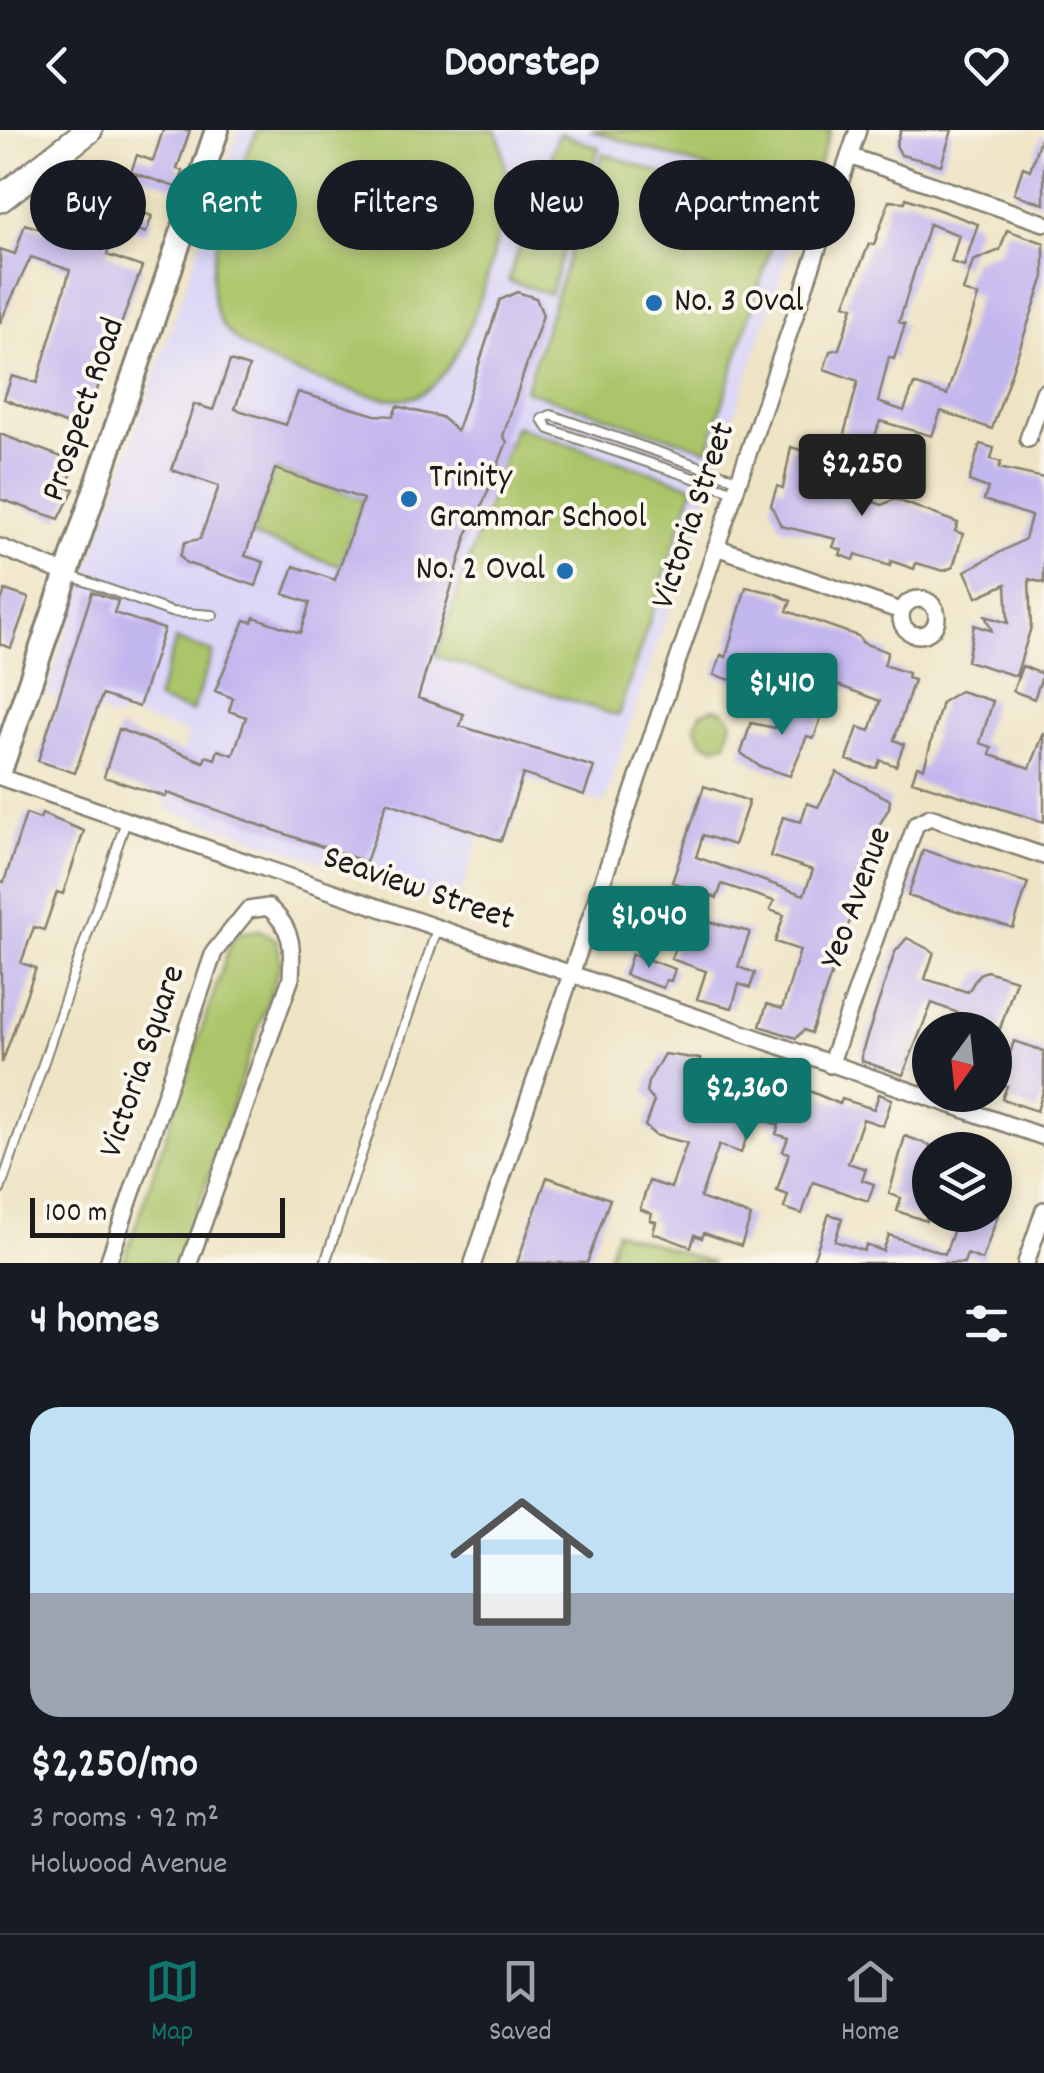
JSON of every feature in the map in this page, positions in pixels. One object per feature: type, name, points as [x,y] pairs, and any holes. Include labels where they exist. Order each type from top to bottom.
[{"type":"main road","points":[[0,199],[90,130]]},
{"type":"street","name":"Prospect Road","points":[[0,774],[217,130]]},
{"type":"street","name":"Victoria Street","points":[[474,1263],[858,130]]},
{"type":"street","points":[[848,156],[1044,223]]},
{"type":"street","points":[[1028,440],[1044,392]]},
{"type":"street","points":[[0,547],[67,574]]},
{"type":"street","points":[[716,547],[901,611]]},
{"type":"street","name":"Seaview Street","points":[[0,774],[571,976],[1044,1137]]},
{"type":"street","name":"Yeo Avenue","points":[[830,1064],[916,824],[930,817],[1044,856]]},
{"type":"street","points":[[189,1263],[291,978],[293,945],[286,922],[268,907],[280,874]]},
{"type":"street","name":"Victoria Square","points":[[108,1263],[214,952],[248,910],[268,907]]},
{"type":"street","points":[[1026,1263],[1044,1210]]},
{"type":"lane","points":[[551,416],[737,486],[549,428],[542,419],[551,416]]},
{"type":"lane","points":[[67,574],[171,612],[213,615]]},
{"type":"lane","points":[[0,1190],[126,820]]},
{"type":"lane","points":[[326,1263],[436,929]]},
{"type":"shaded area","name":"Trinity Grammar School","points":[[239,130],[590,130],[681,160],[639,160],[639,250],[790,250],[604,804],[528,780],[508,843],[480,836],[456,908],[164,808],[188,734],[123,713],[119,720],[45,695],[198,250],[297,250],[297,160],[229,160]]},
{"type":"green space","points":[[258,130],[496,130],[504,160],[494,160],[491,266],[468,331],[437,382],[409,398],[374,396],[276,364],[228,332],[217,313],[213,289],[216,250],[297,250],[297,160],[244,160]]},
{"type":"green space","points":[[590,130],[831,130],[820,160],[681,160]]},
{"type":"green space","points":[[559,133],[599,148],[595,160],[550,160]]},
{"type":"green space","name":"No. 3 Oval","points":[[603,153],[639,166],[639,250],[770,250],[708,450],[525,390],[571,250],[619,250],[619,160],[601,160]]},
{"type":"green space","points":[[518,250],[564,250],[550,294],[508,281]]},
{"type":"green space","name":"No. 2 Oval","points":[[515,426],[694,486],[618,716],[436,656]]},
{"type":"green space","points":[[275,469],[363,499],[340,566],[252,536]]},
{"type":"green space","points":[[176,640],[213,652],[192,712],[156,700]]},
{"type":"green space","points":[[713,708],[725,711],[732,721],[726,743],[714,746],[702,742],[695,725],[701,713]]},
{"type":"green space","points":[[260,930],[277,940],[281,962],[179,1263],[123,1263],[231,942],[240,933]]},
{"type":"green space","points":[[616,1231],[713,1263],[606,1263]]},
{"type":"building","points":[[163,130],[190,130],[180,160],[166,160],[166,184],[146,177],[146,160],[135,160],[137,155],[153,161]]},
{"type":"building","points":[[901,130],[952,130],[941,165],[901,155],[896,145]]},
{"type":"building","points":[[1041,136],[1044,204],[1014,194],[1023,167],[1030,170]]},
{"type":"building","points":[[906,198],[978,224],[964,266],[951,262],[959,235],[929,224],[899,322],[905,324],[894,359],[889,357],[878,402],[904,411],[914,384],[947,395],[978,296],[963,291],[973,261],[1000,250],[1007,230],[1044,243],[1044,277],[992,429],[941,411],[932,436],[880,421],[870,451],[842,442],[858,381],[824,369],[830,351],[839,349],[853,307],[845,304],[869,244],[874,245],[889,201],[905,202]]},
{"type":"building","points":[[25,224],[30,226],[30,250],[109,250],[107,255],[142,267],[82,431],[4,399],[12,376],[37,383],[70,270],[31,257],[0,323],[0,249],[15,254]]},
{"type":"building","points":[[517,292],[536,298],[543,315],[503,436],[507,442],[480,511],[475,509],[418,698],[464,714],[460,726],[594,767],[584,795],[523,774],[501,841],[387,802],[366,862],[167,793],[166,797],[104,777],[119,729],[204,762],[206,756],[215,759],[218,750],[233,755],[246,717],[229,711],[233,698],[215,691],[245,620],[252,622],[254,617],[300,633],[310,603],[284,594],[294,566],[335,580],[363,499],[275,469],[245,556],[264,562],[256,586],[186,563],[180,556],[185,542],[200,539],[219,486],[172,470],[194,404],[213,410],[230,361],[249,367],[235,409],[286,425],[298,392],[375,415],[393,416],[397,406],[441,417],[457,431],[500,300]]},
{"type":"building","points":[[0,434],[75,462],[67,487],[74,489],[59,519],[0,499]]},
{"type":"building","points":[[980,444],[994,448],[991,459],[1001,462],[999,468],[1044,478],[1044,583],[1029,579],[1031,627],[1016,676],[967,661],[974,625],[992,631],[985,616],[1008,623],[1006,584],[977,597],[965,571],[1025,539],[1031,516],[984,500],[988,488],[969,481]]},
{"type":"building","points":[[791,447],[835,461],[827,482],[847,488],[845,492],[882,505],[895,499],[958,523],[955,531],[963,534],[953,567],[944,571],[916,563],[914,569],[891,561],[890,566],[856,554],[854,560],[840,555],[842,550],[833,547],[836,539],[781,526],[771,505],[777,486],[783,488]]},
{"type":"building","points":[[746,587],[774,593],[791,601],[787,611],[858,636],[863,643],[888,652],[884,665],[908,673],[907,678],[914,680],[894,740],[904,744],[896,766],[880,760],[877,768],[847,760],[858,727],[870,731],[880,701],[817,677],[776,693],[714,675],[721,655],[726,657]]},
{"type":"building","points":[[5,590],[29,598],[11,648],[0,644],[0,604]]},
{"type":"building","points":[[92,592],[118,601],[114,613],[164,629],[139,707],[102,695],[75,773],[38,761]]},
{"type":"building","points":[[1022,666],[1043,674],[1034,699],[1013,691]]},
{"type":"building","points":[[960,691],[993,701],[980,743],[992,747],[990,755],[1030,768],[1044,733],[1044,822],[912,781],[917,766],[924,768],[942,702]]},
{"type":"building","points":[[784,699],[823,712],[814,738],[807,736],[790,776],[759,766],[741,753],[751,723],[775,728]]},
{"type":"building","points":[[837,772],[890,800],[889,808],[877,829],[881,831],[811,1033],[804,1030],[796,1038],[760,1026],[767,1004],[782,1009],[800,950],[775,942],[784,915],[770,910],[774,901],[722,884],[717,898],[672,882],[704,786],[749,801],[734,845],[703,835],[696,857],[804,895],[813,870],[770,856],[783,817],[801,822],[807,803],[818,807]]},
{"type":"building","points":[[26,814],[40,819],[42,814],[84,831],[63,894],[57,892],[44,930],[34,927],[21,963],[36,968],[2,1063],[0,881],[4,882]]},
{"type":"building","points":[[923,850],[1028,883],[1013,928],[908,896]]},
{"type":"building","points":[[686,916],[750,932],[738,967],[755,973],[750,988],[739,984],[732,1008],[697,999],[706,971],[671,959]]},
{"type":"building","points":[[907,938],[934,952],[925,979],[968,992],[979,974],[987,971],[1016,980],[1006,1012],[956,1012],[932,1003],[928,1012],[912,1012],[912,1053],[903,1075],[862,1061],[895,952]]},
{"type":"building","points":[[632,954],[675,969],[671,981],[666,980],[663,988],[625,975]]},
{"type":"building","points":[[1014,1041],[1044,1051],[1044,1089],[1037,1111],[1012,1102]]},
{"type":"building","points":[[664,1054],[700,1059],[700,1071],[746,1087],[748,1082],[757,1085],[766,1059],[786,1066],[781,1079],[840,1104],[842,1099],[874,1109],[879,1094],[892,1099],[883,1126],[863,1119],[848,1163],[866,1169],[862,1180],[874,1184],[868,1201],[813,1182],[802,1214],[784,1208],[788,1195],[777,1191],[789,1153],[783,1151],[788,1138],[776,1134],[779,1125],[754,1117],[741,1153],[719,1145],[700,1198],[751,1216],[741,1246],[704,1233],[702,1238],[695,1235],[691,1247],[653,1233],[656,1222],[650,1220],[652,1214],[640,1209],[649,1181],[671,1188],[687,1143],[655,1135],[645,1126],[654,1101],[646,1092],[648,1082]]},
{"type":"building","points":[[905,1136],[912,1139],[912,1216],[897,1211],[901,1198],[889,1194]]},
{"type":"building","points":[[547,1177],[610,1199],[587,1263],[517,1263]]},
{"type":"building","points":[[829,1214],[842,1218],[835,1241],[864,1251],[866,1245],[883,1251],[889,1235],[945,1254],[953,1232],[992,1232],[982,1260],[967,1254],[964,1263],[812,1263]]},
{"type":"place","name":"No. 3 Oval","points":[[654,303]]},
{"type":"place","name":"Trinity Grammar School","points":[[409,499]]},
{"type":"place","name":"No. 2 Oval","points":[[565,571]]}]
